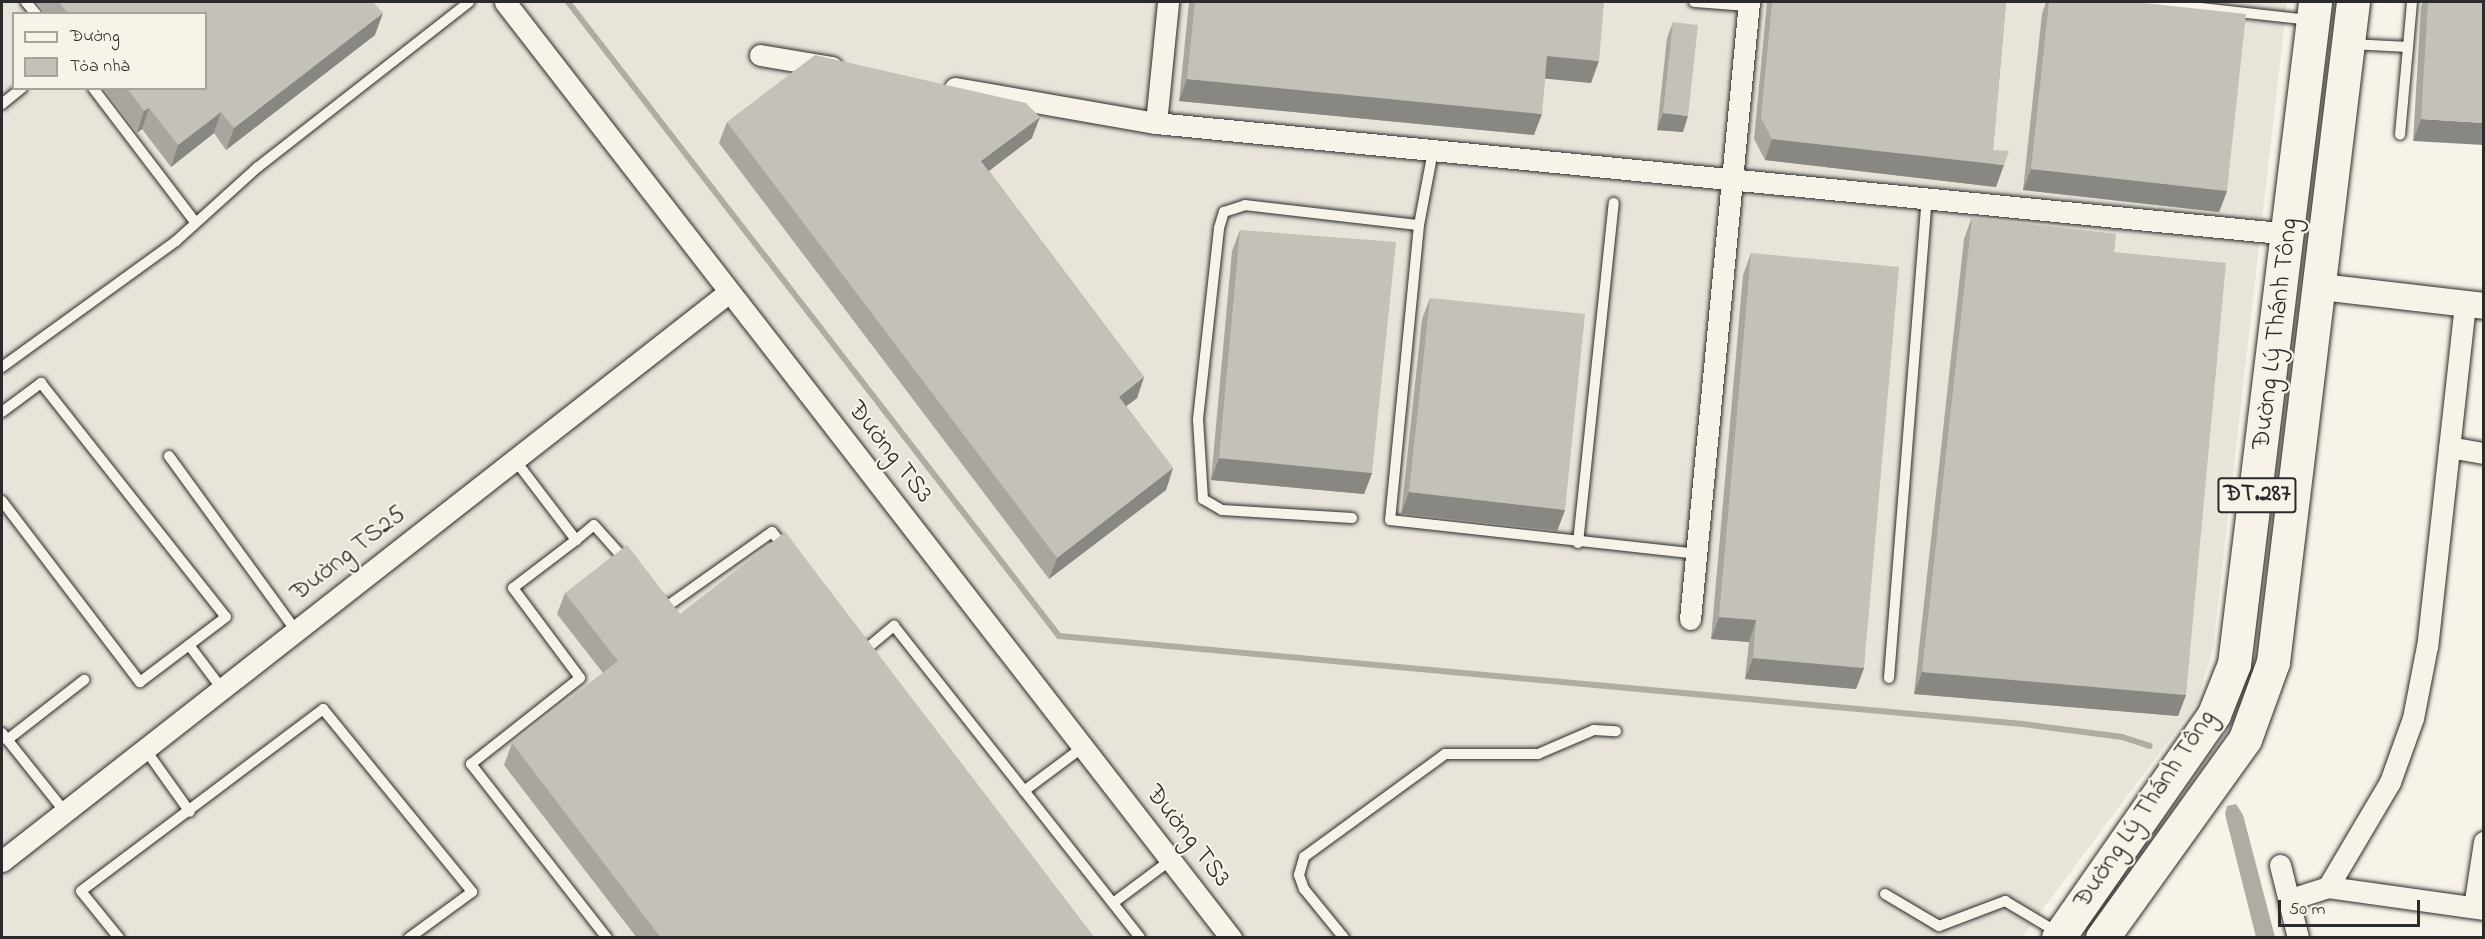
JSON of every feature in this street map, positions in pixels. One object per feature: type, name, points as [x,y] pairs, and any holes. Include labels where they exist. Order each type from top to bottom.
[{"type":"main road","name":"Đường Lý Thánh Tông","points":[[2101,938],[2227,767],[2260,705],[2276,643],[2321,287],[2353,2]]},
{"type":"main road","name":"Đường Lý Thánh Tông","points":[[2063,930],[2214,714],[2234,664],[2290,234],[2314,11]]},
{"type":"main road","points":[[2290,234],[2326,238]]},
{"type":"main road","points":[[2063,930],[2101,938]]},
{"type":"street","name":"Đường TS3","points":[[505,2],[1231,938]]},
{"type":"street","points":[[1156,123],[1168,2]]},
{"type":"street","points":[[1690,619],[1749,4]]},
{"type":"street","points":[[760,55],[853,71]]},
{"type":"street","points":[[935,85],[1156,123],[2290,234]]},
{"type":"street","points":[[2321,287],[2474,305],[2449,447],[2427,646],[2405,746],[2361,836],[2328,887]]},
{"type":"street","name":"Đường TS25","points":[[2,861],[729,292]]},
{"type":"street","points":[[2449,447],[2484,453]]},
{"type":"street","points":[[2291,899],[2328,887],[2479,908],[2484,842]]},
{"type":"street","points":[[2280,866],[2291,899],[2298,938]]},
{"type":"lane","points":[[2,367],[195,222],[469,2]]},
{"type":"lane","points":[[1694,2],[1749,4]]},
{"type":"lane","points":[[2147,2],[2314,11]]},
{"type":"lane","points":[[2400,135],[2412,2]]},
{"type":"lane","points":[[2348,44],[2408,46]]},
{"type":"lane","points":[[2,104],[20,90]]},
{"type":"lane","points":[[95,90],[195,222]]},
{"type":"lane","points":[[1433,151],[1419,225],[1390,520],[1578,543],[1696,554]]},
{"type":"lane","points":[[1889,678],[1927,200]]},
{"type":"lane","points":[[1578,543],[1614,203]]},
{"type":"lane","points":[[1352,518],[1222,510],[1203,500],[1198,419],[1219,228],[1224,212],[1245,205],[1419,225]]},
{"type":"lane","points":[[2,412],[41,383],[226,617],[140,682],[2,501]]},
{"type":"lane","points":[[169,456],[296,631]]},
{"type":"lane","points":[[514,460],[576,540]]},
{"type":"lane","points":[[607,938],[471,764],[580,678],[513,588],[594,525],[638,574]]},
{"type":"lane","points":[[652,590],[666,607],[772,532],[793,559]]},
{"type":"lane","points":[[851,632],[865,650],[894,626],[1140,938]]},
{"type":"lane","points":[[189,645],[222,689]]},
{"type":"lane","points":[[65,812],[4,736],[84,680]]},
{"type":"lane","points":[[119,938],[81,891],[190,812],[323,709],[472,891],[409,938]]},
{"type":"lane","points":[[1344,938],[1304,889],[1299,875],[1304,857],[1445,754],[1538,754],[1594,730],[1616,731]]},
{"type":"lane","points":[[1024,791],[1083,747]]},
{"type":"lane","points":[[145,749],[190,812]]},
{"type":"lane","points":[[1113,903],[1171,860]]},
{"type":"lane","points":[[1885,894],[1939,926],[2005,901],[2063,930]]},
{"type":"shaded area","points":[[2,2],[2287,2],[2213,649],[2196,704],[2022,937],[2,938]]},
{"type":"shaded area","points":[[2236,804],[2243,815],[2275,937],[2256,937],[2225,814],[2227,806]]},
{"type":"building","points":[[59,2],[373,2],[383,13],[234,128],[221,112],[178,145],[149,108],[144,111],[128,90],[207,90],[207,12],[66,12]]},
{"type":"building","points":[[1195,2],[1604,2],[1599,61],[1547,56],[1542,114],[1187,79]]},
{"type":"building","points":[[1772,2],[2006,2],[1993,150],[2009,151],[2004,165],[1772,139],[1761,118]]},
{"type":"building","points":[[2049,2],[2135,2],[2246,14],[2227,191],[2031,169]]},
{"type":"building","points":[[2428,2],[2484,2],[2484,123],[2421,119]]},
{"type":"building","points":[[1673,22],[1698,25],[1688,116],[1663,113]]},
{"type":"building","points":[[815,55],[1026,103],[1040,117],[981,161],[1144,377],[1119,397],[1173,468],[1057,558],[727,122]]},
{"type":"building","points":[[1972,217],[2116,234],[2114,252],[2226,263],[2186,695],[1922,672]]},
{"type":"building","points":[[1240,230],[1396,242],[1372,473],[1219,458]]},
{"type":"building","points":[[1751,253],[1899,267],[1864,668],[1753,658],[1756,620],[1719,617]]},
{"type":"building","points":[[1430,298],[1585,314],[1565,510],[1409,492]]},
{"type":"building","points":[[785,532],[1095,938],[661,938],[512,743],[618,661],[565,593],[627,545],[680,614]]},
{"type":"waterway","points":[[568,2],[1059,636],[2023,724],[2122,737],[2150,746]]}]
